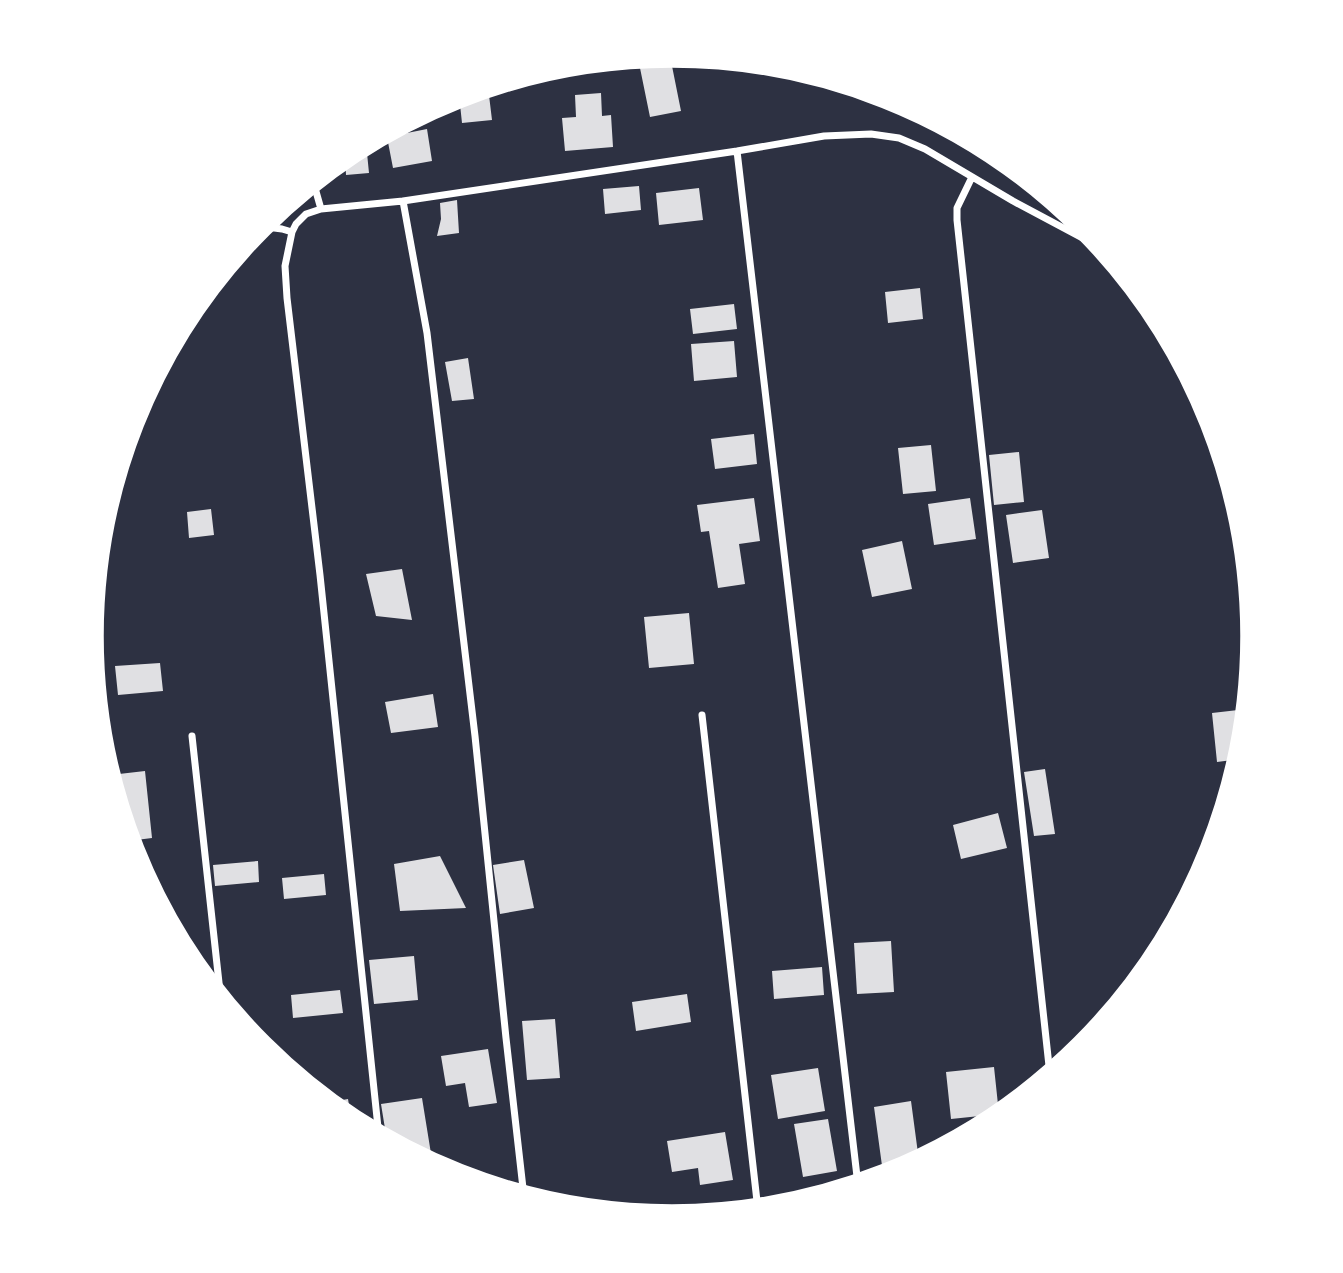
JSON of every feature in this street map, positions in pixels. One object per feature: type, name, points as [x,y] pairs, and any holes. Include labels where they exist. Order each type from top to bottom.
[{"type":"street","points":[[378,1125],[320,575],[287,298],[285,265],[296,224],[306,214],[321,209],[403,201],[824,136],[871,134],[899,138],[925,149],[1076,234]]},
{"type":"street","points":[[737,151],[857,1175]]},
{"type":"street","points":[[972,177],[957,208],[957,219],[1049,1063]]},
{"type":"street","points":[[316,191],[321,209]]},
{"type":"street","points":[[403,201],[427,333],[475,736],[523,1187]]},
{"type":"street","points":[[274,228],[292,232]]},
{"type":"street","points":[[702,715],[757,1200]]},
{"type":"street","points":[[192,736],[219,983]]},
{"type":"building","points":[[672,66],[681,111],[650,117],[640,68]]},
{"type":"building","points":[[601,93],[602,116],[611,115],[613,147],[565,151],[562,118],[576,117],[575,95]]},
{"type":"building","points":[[489,97],[492,120],[462,123],[460,107]]},
{"type":"building","points":[[427,129],[432,161],[393,168],[388,142],[404,134]]},
{"type":"building","points":[[367,155],[369,173],[346,175],[346,169]]},
{"type":"building","points":[[639,186],[641,210],[605,214],[603,189]]},
{"type":"building","points":[[699,188],[703,220],[659,225],[656,193]]},
{"type":"building","points":[[457,200],[459,233],[437,236],[441,219],[440,203]]},
{"type":"building","points":[[920,288],[923,319],[888,323],[885,292]]},
{"type":"building","points":[[734,304],[737,329],[693,334],[690,309]]},
{"type":"building","points":[[734,341],[737,377],[694,381],[691,344]]},
{"type":"building","points":[[468,358],[474,399],[452,401],[445,362]]},
{"type":"building","points":[[754,434],[757,464],[715,469],[711,439]]},
{"type":"building","points":[[931,445],[936,491],[903,494],[898,448]]},
{"type":"building","points":[[1019,452],[1024,502],[994,505],[989,455]]},
{"type":"building","points":[[754,498],[760,541],[739,544],[745,584],[718,588],[709,531],[701,532],[697,505]]},
{"type":"building","points":[[970,498],[976,539],[934,545],[928,504]]},
{"type":"building","points":[[211,509],[214,535],[189,538],[187,512]]},
{"type":"building","points":[[1042,510],[1049,558],[1013,563],[1006,515]]},
{"type":"building","points":[[902,541],[912,589],[872,597],[862,550]]},
{"type":"building","points":[[402,569],[412,620],[376,616],[366,574]]},
{"type":"building","points":[[689,613],[694,664],[649,668],[644,617]]},
{"type":"building","points":[[160,663],[163,691],[118,695],[115,666]]},
{"type":"building","points":[[433,694],[438,727],[391,733],[385,702]]},
{"type":"building","points":[[1237,710],[1228,761],[1217,762],[1212,713]]},
{"type":"building","points":[[1045,769],[1055,834],[1034,836],[1024,772]]},
{"type":"building","points":[[145,771],[152,838],[139,840],[119,774]]},
{"type":"building","points":[[998,813],[1007,848],[961,859],[953,825]]},
{"type":"building","points":[[440,856],[466,908],[400,911],[394,864]]},
{"type":"building","points":[[524,860],[534,908],[500,914],[493,865]]},
{"type":"building","points":[[258,861],[259,882],[215,886],[213,865]]},
{"type":"building","points":[[324,874],[326,895],[284,899],[282,878]]},
{"type":"building","points":[[891,941],[894,992],[857,994],[854,943]]},
{"type":"building","points":[[414,956],[418,1000],[374,1004],[369,960]]},
{"type":"building","points":[[822,967],[824,995],[774,999],[772,971]]},
{"type":"building","points":[[340,990],[343,1013],[293,1018],[291,995]]},
{"type":"building","points":[[687,994],[691,1022],[636,1031],[632,1002]]},
{"type":"building","points":[[555,1019],[560,1078],[527,1080],[522,1021]]},
{"type":"building","points":[[488,1049],[497,1103],[469,1107],[465,1083],[446,1086],[441,1056]]},
{"type":"building","points":[[994,1067],[998,1103],[978,1116],[951,1119],[946,1072]]},
{"type":"building","points":[[818,1068],[825,1111],[778,1119],[771,1075]]},
{"type":"building","points":[[422,1098],[431,1153],[385,1129],[381,1104]]},
{"type":"building","points":[[911,1101],[918,1151],[882,1166],[874,1107]]},
{"type":"building","points":[[828,1119],[837,1171],[803,1177],[794,1124]]},
{"type":"building","points":[[725,1132],[733,1180],[700,1185],[698,1168],[672,1172],[667,1141]]}]
